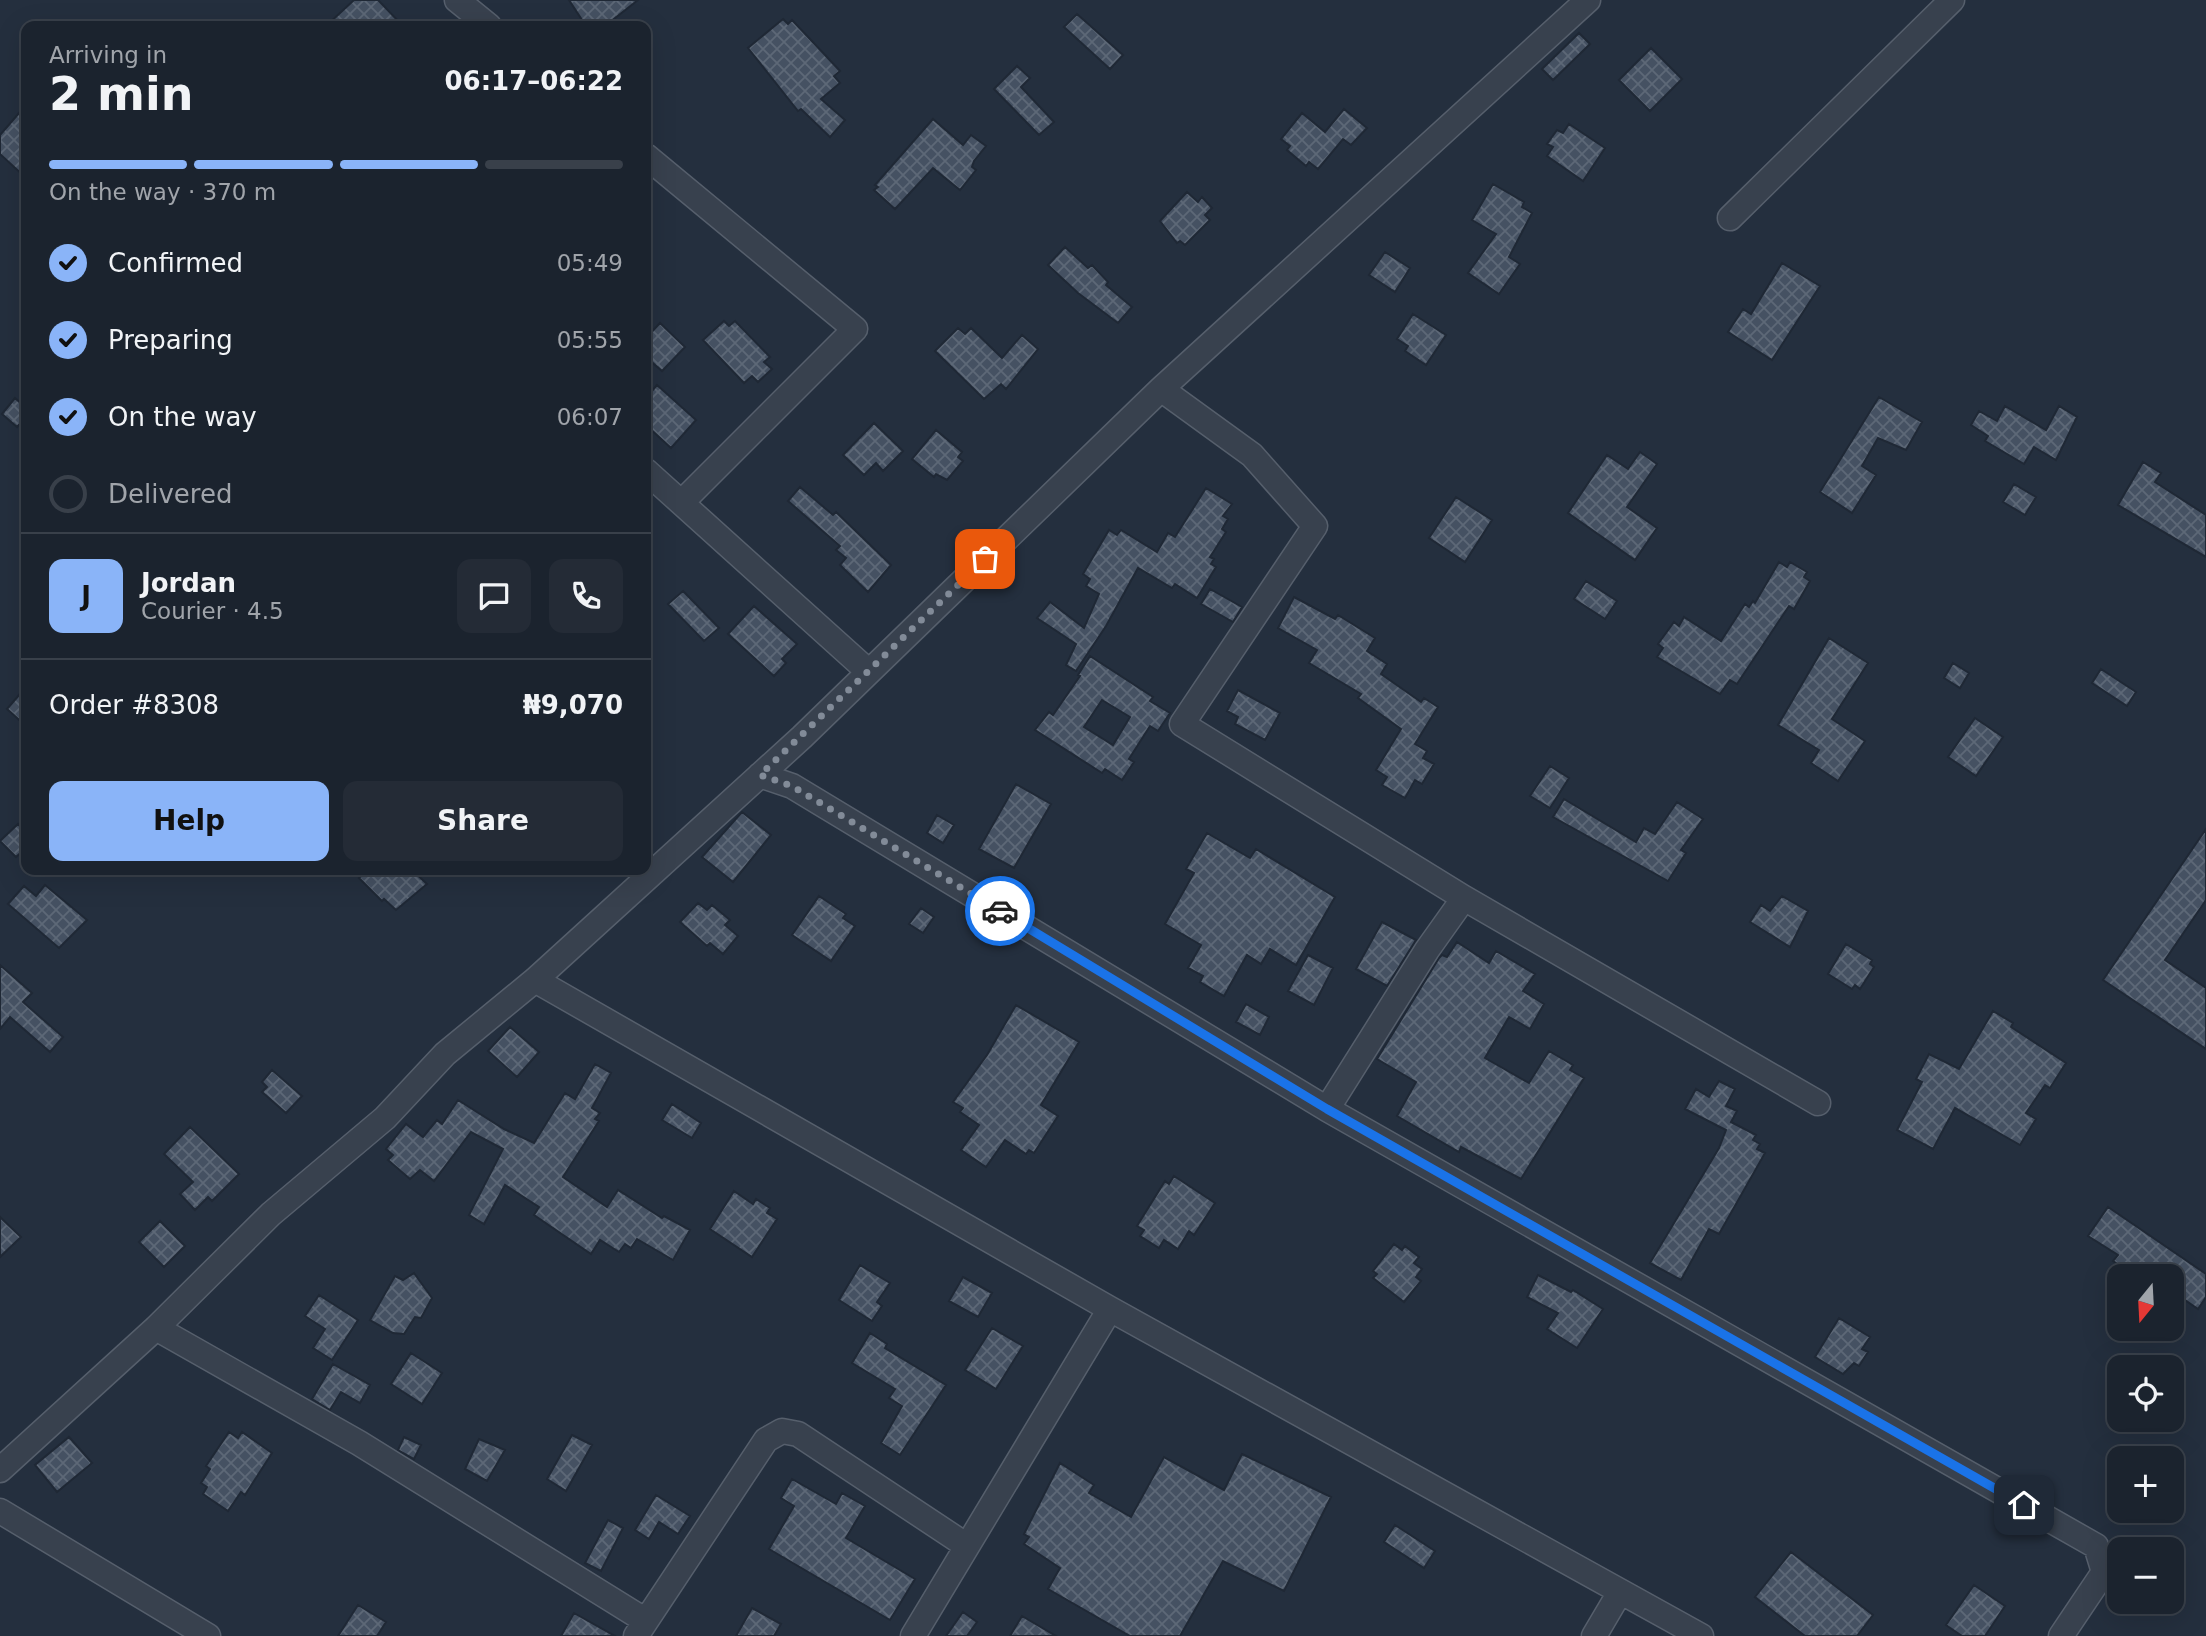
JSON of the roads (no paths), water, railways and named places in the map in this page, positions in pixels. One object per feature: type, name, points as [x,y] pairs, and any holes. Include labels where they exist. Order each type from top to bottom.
[{"type":"street","points":[[457,0],[483,21]]},
{"type":"street","points":[[651,874],[869,672],[1161,389],[1588,0]]},
{"type":"street","points":[[1730,218],[1952,0]]},
{"type":"street","points":[[651,160],[855,329],[682,502]]},
{"type":"street","points":[[1161,389],[1252,455],[1315,526],[1182,724],[1464,898],[1818,1103]]},
{"type":"street","points":[[651,475],[869,672]]},
{"type":"street","points":[[760,775],[792,786],[1327,1109],[2096,1546],[2104,1573],[2061,1636]]},
{"type":"street","points":[[0,1470],[156,1328],[271,1214],[384,1118],[444,1054],[535,980],[650,875]]},
{"type":"street","points":[[1327,1109],[1414,971],[1464,898]]},
{"type":"street","points":[[535,980],[1110,1309],[1701,1636]]},
{"type":"street","points":[[913,1636],[1110,1309]]},
{"type":"street","points":[[156,1328],[359,1443],[641,1629],[766,1440],[782,1431],[798,1434],[967,1546]]},
{"type":"street","points":[[0,1511],[208,1636]]},
{"type":"street","points":[[1594,1636],[1620,1592]]}]
